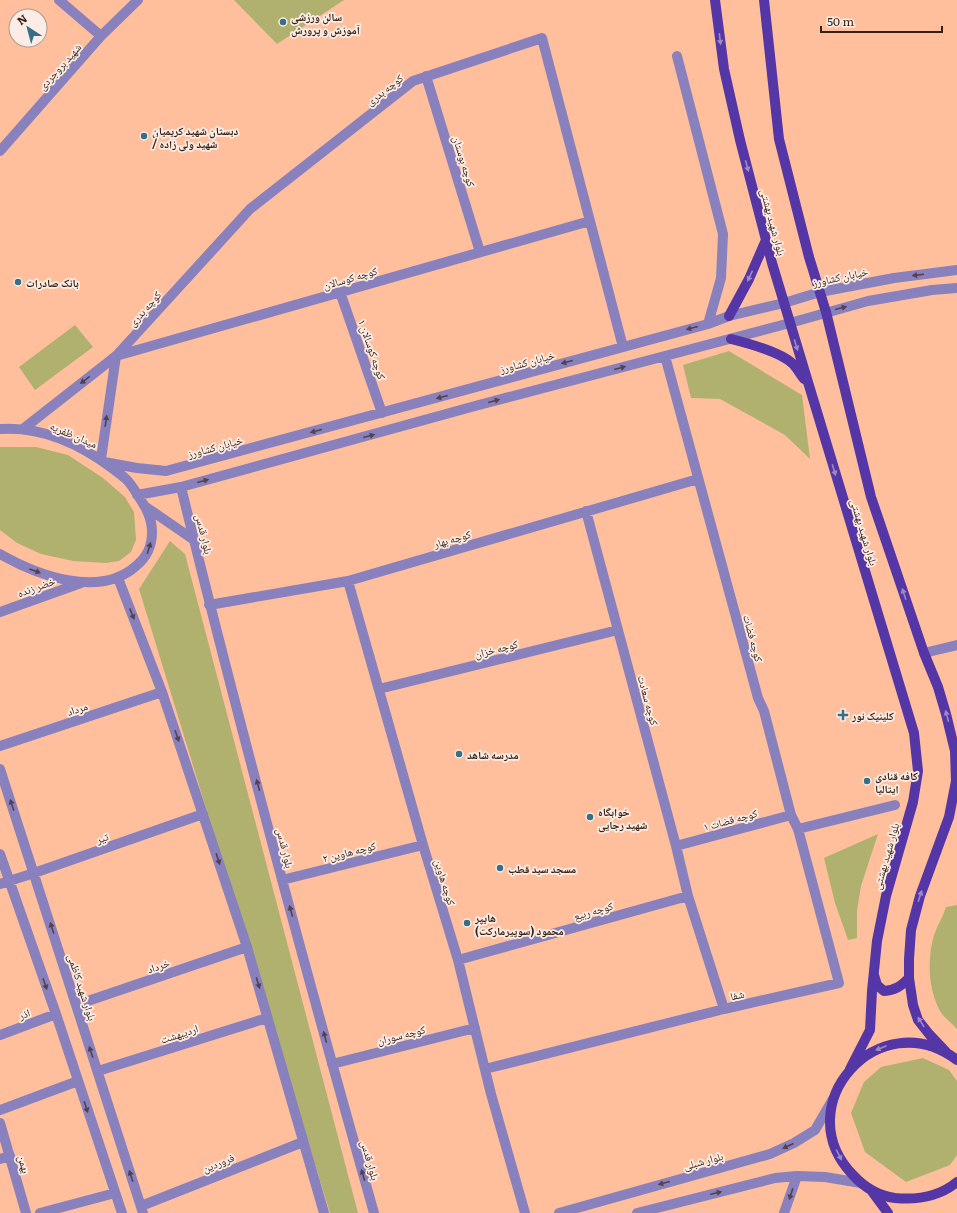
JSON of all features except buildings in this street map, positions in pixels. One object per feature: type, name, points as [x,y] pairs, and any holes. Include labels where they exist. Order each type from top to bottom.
[{"type":"main road","name":"بلوار شهید بهشتی","points":[[715,0],[724,69],[740,140],[766,240],[914,733],[918,771],[914,802],[886,896],[877,941],[870,1030],[850,1069]]},
{"type":"main road","name":"بلوار شهید بهشتی","points":[[764,0],[779,139],[809,257],[826,312],[871,497],[924,653],[938,687],[955,752],[956,781],[948,817],[920,896],[911,930],[909,978],[913,1005],[918,1020],[946,1052]]},
{"type":"main road","points":[[729,316],[749,279],[766,240]]},
{"type":"main road","points":[[731,339],[758,346],[792,362],[808,384]]},
{"type":"main road","points":[[874,975],[878,985],[884,991],[894,990],[909,978]]},
{"type":"main road","points":[[957,1060],[946,1052],[926,1045],[905,1042],[885,1046],[866,1055],[850,1069],[840,1083],[833,1099],[830,1123],[834,1146],[844,1166],[861,1183],[871,1190],[890,1197],[912,1199],[933,1195],[957,1182]]},
{"type":"main road","points":[[871,1190],[888,1213]]},
{"type":"street","points":[[59,0],[101,36]]},
{"type":"street","name":"شهید بروجردی","points":[[0,151],[101,36],[138,0]]},
{"type":"street","name":"کوچه بدری","points":[[116,356],[250,209],[413,81],[542,38],[623,347]]},
{"type":"street","points":[[677,56],[723,234],[721,278],[708,324]]},
{"type":"street","name":"کوچه بوستان","points":[[426,76],[480,252]]},
{"type":"street","name":"کوچه کوسالان","points":[[116,356],[590,221]]},
{"type":"street","name":"خیابان کشاورز","points":[[103,461],[137,468],[166,471],[708,324],[729,316],[784,303],[820,292],[894,278],[957,270]]},
{"type":"street","points":[[138,495],[181,487],[868,301],[932,290],[957,288]]},
{"type":"street","name":"کوچه کوسالان ۱","points":[[340,292],[382,413]]},
{"type":"street","points":[[23,429],[116,356]]},
{"type":"street","points":[[103,461],[116,356]]},
{"type":"street","name":"کوچه فضات","points":[[665,356],[758,698],[764,711],[790,815],[798,829]]},
{"type":"street","points":[[338,425],[341,443]]},
{"type":"street","name":"میدان ظفریه","points":[[0,430],[23,429],[41,433],[60,439],[103,461],[127,479],[138,495],[146,507],[151,520],[152,533],[150,551],[134,568],[118,578],[102,582],[81,583],[37,572],[0,554]]},
{"type":"street","name":"کوچه بهار","points":[[209,605],[348,581],[698,479]]},
{"type":"street","name":"بلوار قدس","points":[[181,487],[209,605],[282,880],[374,1213]]},
{"type":"street","points":[[146,507],[194,540]]},
{"type":"street","name":"کوچه سعادت","points":[[586,511],[676,846],[688,896],[724,1009]]},
{"type":"street","points":[[118,578],[162,692],[247,947],[324,1213]]},
{"type":"street","name":"کوچه هاوین","points":[[348,581],[423,845],[458,960],[503,1137],[525,1213]]},
{"type":"street","name":"خضر زنده","points":[[0,612],[81,583]]},
{"type":"street","name":"کوچه خزان","points":[[379,689],[618,630]]},
{"type":"street","points":[[924,653],[957,645]]},
{"type":"street","name":"مرداد","points":[[0,746],[162,692]]},
{"type":"street","name":"بلوار شهید کاظمی","points":[[0,768],[142,1209]]},
{"type":"street","points":[[798,829],[894,805]]},
{"type":"street","name":"تیر","points":[[4,882],[34,874],[203,814]]},
{"type":"street","name":"کوچه قضات ۱","points":[[676,846],[790,815]]},
{"type":"street","name":"شفا","points":[[485,1069],[724,1009],[839,983],[798,829]]},
{"type":"street","name":"کوچه هاوین ۲","points":[[282,880],[423,845]]},
{"type":"street","points":[[0,854],[4,882],[56,1014],[122,1213]]},
{"type":"street","name":"کوچه ربیع","points":[[458,960],[688,896]]},
{"type":"street","name":"خرداد","points":[[76,1005],[247,947]]},
{"type":"street","name":"اذر","points":[[0,1035],[56,1014]]},
{"type":"street","name":"اردیبهشت","points":[[98,1072],[268,1018]]},
{"type":"street","name":"کوچه سوران","points":[[332,1064],[475,1028]]},
{"type":"street","points":[[0,1110],[78,1081]]},
{"type":"street","name":"بلوار شبلی","points":[[559,1213],[770,1154],[794,1143],[815,1130],[833,1099]]},
{"type":"street","name":"بهمن","points":[[0,1123],[5,1157],[26,1213]]},
{"type":"street","name":"فروردین","points":[[142,1209],[303,1142]]},
{"type":"street","points":[[784,1213],[797,1176]]},
{"type":"street","points":[[637,1213],[775,1178],[797,1176],[825,1177],[861,1183]]},
{"type":"street","points":[[40,1213],[115,1193]]},
{"type":"green space","name":"سالن ورزشی آموزش و پرورش","points":[[234,0],[344,0],[277,44]]},
{"type":"green space","points":[[75,325],[93,347],[35,390],[19,367]]},
{"type":"green space","points":[[729,351],[802,395],[810,459],[785,435],[720,399],[691,398],[683,365]]},
{"type":"green space","points":[[0,447],[36,447],[68,455],[103,478],[125,497],[134,512],[136,540],[131,552],[119,561],[106,563],[73,561],[41,554],[17,543],[0,530]]},
{"type":"green space","points":[[170,541],[185,554],[358,1213],[330,1213],[139,589]]},
{"type":"green space","points":[[878,834],[861,886],[857,911],[857,938],[848,940],[835,903],[824,858]]},
{"type":"green space","points":[[957,905],[957,1029],[942,1014],[936,1002],[931,984],[930,954],[934,935],[946,907]]},
{"type":"green space","points":[[923,1058],[949,1070],[957,1081],[957,1155],[950,1165],[906,1182],[865,1152],[851,1113],[864,1082],[881,1067]]},
{"type":"place","name":"سالن ورزشی آموزش و پرورش","points":[[283,22]]},
{"type":"place","name":"دبستان شهید کریمیان / شهید ولی زاده","points":[[144,136]]},
{"type":"place","name":"بانک صادرات","points":[[18,282]]},
{"type":"place","name":"کلینیک نور","points":[[843,715]]},
{"type":"place","name":"مدرسه شاهد","points":[[459,754]]},
{"type":"place","name":"کافه قنادی ایتالیا","points":[[867,781]]},
{"type":"place","name":"خوابگاه شهید رجایی","points":[[590,817]]},
{"type":"place","name":"مسجد سید قطب","points":[[500,868]]},
{"type":"place","name":"هایپر (سوپیرمارکت) محمود","points":[[467,923]]}]
